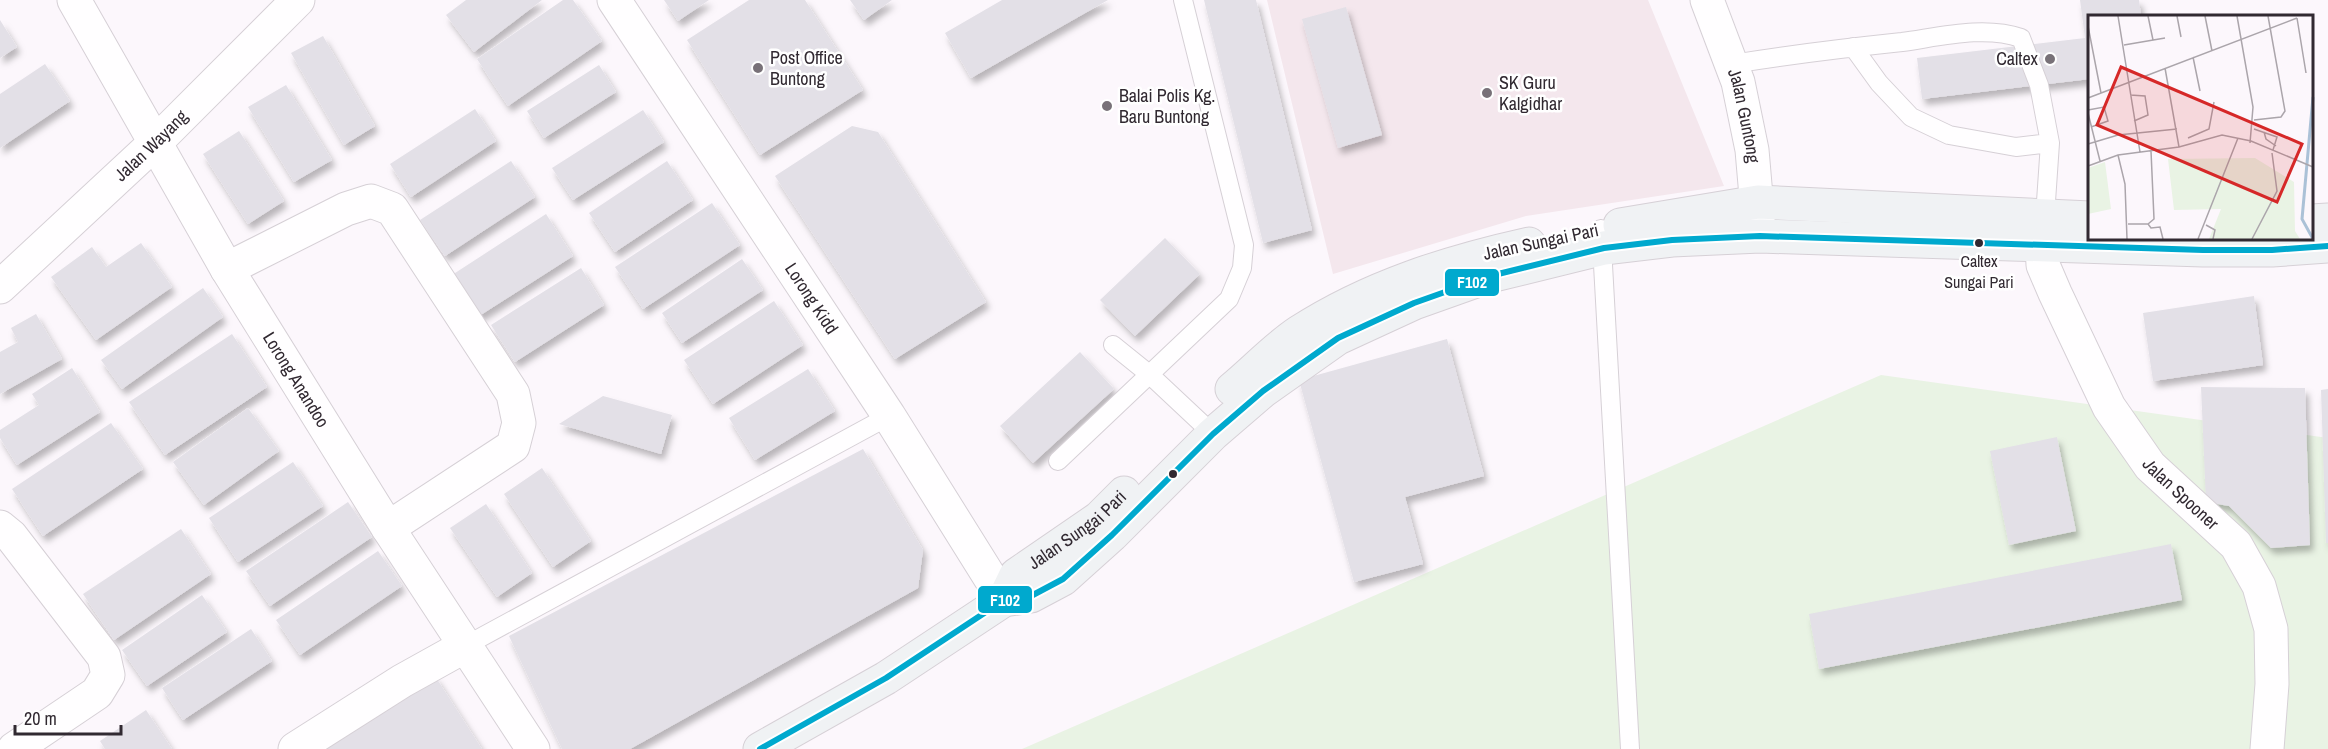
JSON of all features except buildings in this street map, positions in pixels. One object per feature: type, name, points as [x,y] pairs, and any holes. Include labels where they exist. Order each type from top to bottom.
[{"type":"main road","name":"Jalan Sungai Pari","points":[[760,749],[886,678],[1004,600],[1016,575],[1099,518],[1205,427],[1263,391],[1338,338],[1414,303],[1603,238],[1758,202],[2088,235]]},
{"type":"main road","name":"Jalan Sungai Pari","points":[[1603,238],[1671,240],[1760,236],[2044,231],[2088,219]]},
{"type":"main road","points":[[2313,221],[2328,220]]},
{"type":"main road","name":"Jalan Sungai Pari","points":[[2152,240],[2272,250],[2328,246]]},
{"type":"street","name":"Lorong Anandoo","points":[[74,0],[228,269],[388,528],[533,749]]},
{"type":"street","name":"Jalan Wayang","points":[[0,287],[156,142],[297,0]]},
{"type":"street","name":"Lorong Kidd","points":[[614,0],[889,416],[1004,600]]},
{"type":"street","name":"Jalan Guntong","points":[[1707,0],[1738,82],[1752,150],[1760,236]]},
{"type":"street","points":[[228,269],[346,209],[371,201],[392,209],[513,394],[519,423],[513,446],[388,528]]},
{"type":"street","name":"Jalan Spooner","points":[[2044,231],[2043,265],[2109,407],[2150,466],[2236,545],[2259,586],[2271,629],[2272,684],[2267,749]]},
{"type":"street","points":[[0,527],[11,536],[104,657],[108,675],[97,693],[14,749]]},
{"type":"street","points":[[295,749],[402,681],[465,646]]},
{"type":"lane","points":[[1058,461],[1229,299],[1242,268],[1244,245],[1183,0]]},
{"type":"lane","points":[[1732,64],[1971,33],[2006,33],[2020,38],[2039,85],[2050,143],[2044,231]]},
{"type":"lane","points":[[1853,47],[1879,83],[1911,117],[1949,135],[2016,147],[2050,143]]},
{"type":"lane","points":[[1603,238],[1630,749]]},
{"type":"lane","points":[[1113,345],[1149,374],[1205,427]]},
{"type":"lane","points":[[465,646],[889,416]]},
{"type":"shaded area","name":"SK Guru Kalgidhar","points":[[1267,0],[1648,0],[1724,186],[1526,216],[1333,274]]},
{"type":"green space","points":[[1881,375],[2328,438],[2328,749],[1022,749]]},
{"type":"transit line","name":"F102","points":[[760,749],[886,678],[1004,600],[1031,596],[1063,579],[1112,535],[1213,434],[1263,391],[1338,338],[1414,303],[1490,276],[1604,248],[1672,240],[1760,236],[2203,250],[2272,250],[2328,246]]},
{"type":"place","name":"Caltex","points":[[2050,59]]},
{"type":"place","name":"Post Office Buntong","points":[[758,68]]},
{"type":"place","name":"SK Guru Kalgidhar","points":[[1487,93]]},
{"type":"place","name":"Balai Polis Kg. Baru Buntong","points":[[1107,106]]},
{"type":"place","name":"Caltex Sungai Pari","points":[[1979,243]]}]
